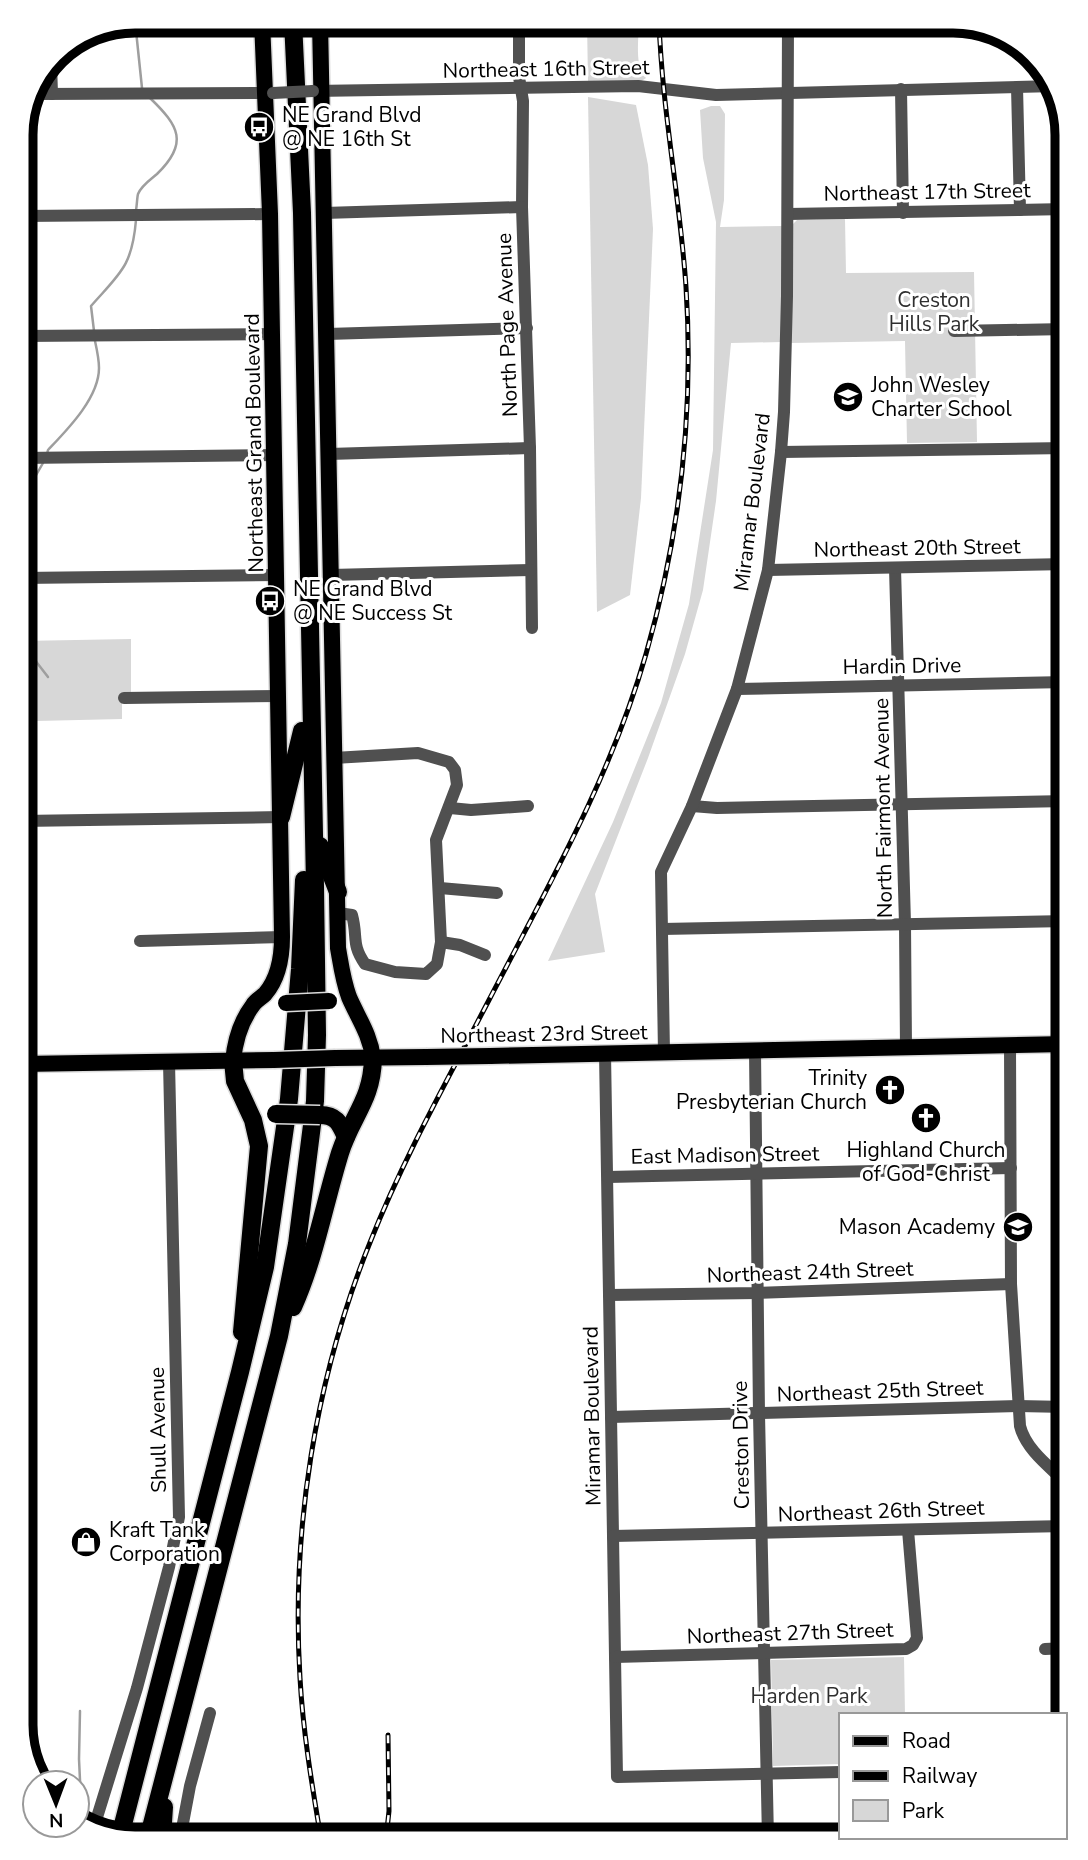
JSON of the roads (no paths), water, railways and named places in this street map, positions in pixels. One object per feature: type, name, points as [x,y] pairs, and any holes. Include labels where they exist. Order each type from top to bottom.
[{"type":"highway","points":[[123,1826],[265,1267],[290,1086],[304,887],[292,214],[283,33]]},
{"type":"highway","points":[[151,1827],[279,1336],[298,1244],[315,1101],[317,1035],[314,829],[302,213],[294,33]]},
{"type":"highway","points":[[281,817],[302,731]]},
{"type":"highway","points":[[314,829],[338,892]]},
{"type":"highway","points":[[279,1336],[306,1278],[346,1137],[371,1085],[373,1058]]},
{"type":"highway","points":[[233,1061],[235,1081],[257,1130],[259,1146],[240,1372]]},
{"type":"highway","points":[[257,1130],[264,1115],[320,1115],[339,1122],[346,1137]]},
{"type":"highway","points":[[163,1827],[167,1769]]},
{"type":"main road","name":"Northeast Grand Boulevard","points":[[233,1061],[235,1045],[246,1016],[254,1002],[265,993],[280,961],[282,937],[269,93],[262,33]]},
{"type":"main road","points":[[319,33],[317,91],[324,213],[338,913],[341,968],[350,999],[371,1043],[373,1058]]},
{"type":"main road","points":[[265,993],[286,1003],[350,999]]},
{"type":"main road","name":"Northeast 23rd Street","points":[[33,1064],[1055,1044]]},
{"type":"street","name":"North Page Avenue","points":[[519,33],[523,101],[522,207],[530,448],[532,628]]},
{"type":"street","name":"Miramar Boulevard","points":[[664,1053],[661,872],[692,806],[737,689],[768,570],[781,452],[788,214],[788,33]]},
{"type":"street","points":[[51,77],[52,94]]},
{"type":"street","name":"Northeast 16th Street","points":[[42,94],[638,86],[703,95],[1042,86]]},
{"type":"street","points":[[1017,87],[1020,210]]},
{"type":"street","points":[[901,89],[903,212]]},
{"type":"street","points":[[324,213],[522,207]]},
{"type":"street","name":"Northeast 17th Street","points":[[788,214],[1055,209]]},
{"type":"street","points":[[33,216],[270,214]]},
{"type":"street","points":[[327,334],[527,327]]},
{"type":"street","points":[[954,331],[1055,329]]},
{"type":"street","points":[[33,336],[272,334]]},
{"type":"street","points":[[781,452],[1055,447]]},
{"type":"street","points":[[329,454],[530,448]]},
{"type":"street","points":[[33,458],[275,455]]},
{"type":"street","name":"Northeast 20th Street","points":[[768,570],[1055,564]]},
{"type":"street","name":"North Fairmont Avenue","points":[[895,568],[900,685],[906,1048]]},
{"type":"street","points":[[331,575],[531,570]]},
{"type":"street","points":[[33,578],[277,575]]},
{"type":"street","name":"Hardin Drive","points":[[737,689],[1055,682]]},
{"type":"street","points":[[124,698],[279,696]]},
{"type":"street","points":[[334,758],[418,753],[449,762],[455,770],[457,785],[436,840],[441,942],[437,964],[426,974],[395,972],[365,964],[354,942],[352,915],[338,913]]},
{"type":"street","points":[[692,806],[717,808],[1055,801]]},
{"type":"street","points":[[450,808],[471,810],[528,806]]},
{"type":"street","points":[[33,821],[281,817]]},
{"type":"street","points":[[440,888],[497,893]]},
{"type":"street","points":[[662,929],[1055,921]]},
{"type":"street","points":[[140,941],[282,937]]},
{"type":"street","points":[[441,942],[460,945],[485,955]]},
{"type":"street","points":[[1010,1045],[1011,1284],[1018,1406],[1023,1437],[1055,1471]]},
{"type":"street","name":"Creston Drive","points":[[755,1051],[768,1827]]},
{"type":"street","name":"Miramar Boulevard","points":[[605,1053],[617,1777],[767,1773]]},
{"type":"street","name":"Shull Avenue","points":[[97,1819],[137,1688],[169,1567],[179,1517],[169,1062]]},
{"type":"street","name":"East Madison Street","points":[[608,1177],[1011,1168]]},
{"type":"street","name":"Northeast 24th Street","points":[[610,1296],[1011,1284]]},
{"type":"street","name":"Northeast 25th Street","points":[[611,1417],[1055,1407]]},
{"type":"street","name":"Northeast 26th Street","points":[[612,1536],[1055,1525]]},
{"type":"street","name":"Northeast 27th Street","points":[[615,1657],[906,1649],[917,1638],[908,1530]]},
{"type":"street","points":[[1045,1649],[1055,1649]]},
{"type":"street","points":[[182,1827],[209,1713]]},
{"type":"street","points":[[767,1773],[839,1772]]},
{"type":"waterway","points":[[136,33],[142,88]]},
{"type":"waterway","points":[[136,210],[139,191],[167,163],[176,144],[176,135],[168,117],[150,98]]},
{"type":"waterway","points":[[94,331],[91,306],[117,277],[128,259],[136,220]]},
{"type":"waterway","points":[[47,454],[81,413],[94,391],[99,368],[95,341]]},
{"type":"waterway","points":[[33,480],[43,463]]},
{"type":"waterway","points":[[33,658],[48,677]]},
{"type":"waterway","points":[[79,1769],[80,1711]]},
{"type":"railway","points":[[319,1827],[301,1698],[299,1567],[311,1455],[335,1346],[371,1240],[398,1179],[555,874],[615,744],[646,654],[668,564],[686,426],[688,333],[683,254],[660,33]]},
{"type":"railway","points":[[387,1827],[388,1735]]},
{"type":"place","name":"NE Grand Blvd @ NE 16th St","points":[[259,127]]},
{"type":"place","name":"John Wesley Charter School","points":[[848,397]]},
{"type":"place","name":"NE Grand Blvd @ NE Success St","points":[[270,601]]},
{"type":"place","name":"Trinity Presbyterian Church","points":[[890,1090]]},
{"type":"place","name":"Highland Church of God-Christ","points":[[926,1118]]},
{"type":"place","name":"Mason Academy","points":[[1018,1227]]},
{"type":"place","name":"Kraft Tank Corporation","points":[[86,1542]]},
{"type":"park label","name":"Creston Hills Park","points":[[934,312]]},
{"type":"park label","name":"Harden Park","points":[[809,1696]]}]
